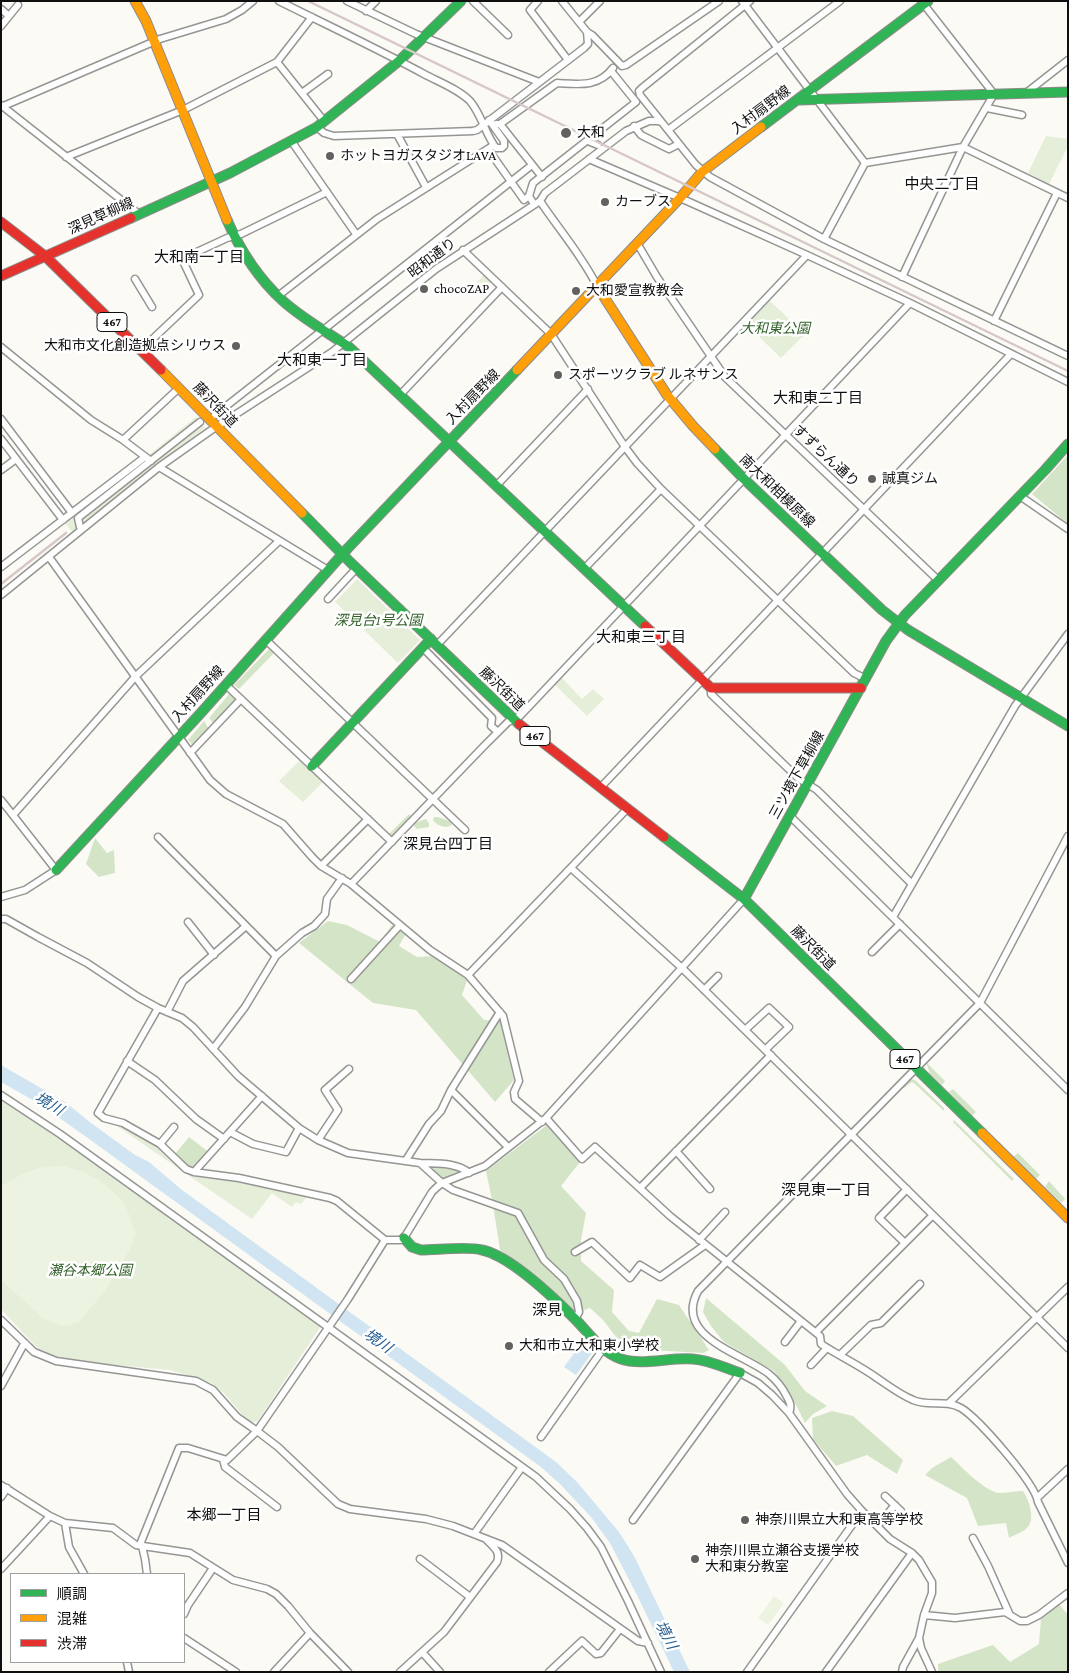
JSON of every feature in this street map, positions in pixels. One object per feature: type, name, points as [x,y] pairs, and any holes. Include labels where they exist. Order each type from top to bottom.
[{"type":"main road","points":[[135,1],[155,41],[234,236],[253,268],[278,296],[302,316],[344,343],[711,688],[860,688]]},
{"type":"main road","name":"深見草柳線","points":[[1,276],[212,181],[292,142],[317,127],[399,60],[461,1]]},
{"type":"main road","name":"入村扇野線","points":[[56,870],[226,685],[328,570],[637,244],[702,172],[924,2]]},
{"type":"main road","points":[[798,100],[1068,92]]},
{"type":"main road","name":"藤沢街道","points":[[1,222],[45,256],[343,554],[513,719],[744,899],[1068,1218]]},
{"type":"main road","name":"南大和相模原線","points":[[597,286],[671,399],[709,444],[822,554],[898,624],[1068,726]]},
{"type":"main road","name":"三ツ境下草柳線","points":[[744,899],[886,641],[898,624],[1068,444]]},
{"type":"main road","points":[[312,766],[423,648],[434,642]]},
{"type":"main road","points":[[404,1238],[412,1247],[421,1250],[462,1248],[489,1251],[517,1267],[576,1319],[603,1349],[611,1355],[629,1361],[693,1359],[740,1373]]},
{"type":"street","points":[[139,214],[2,106],[155,41],[226,19],[253,1]]},
{"type":"street","points":[[279,1],[399,60],[464,96],[487,122],[505,143],[502,148],[498,149],[488,136],[487,122]]},
{"type":"street","points":[[347,1],[424,37],[539,82]]},
{"type":"street","points":[[366,10],[376,1]]},
{"type":"street","points":[[473,1],[508,34]]},
{"type":"street","points":[[538,1],[530,10],[568,60]]},
{"type":"street","points":[[562,1],[587,32],[622,66],[719,1]]},
{"type":"street","points":[[579,22],[600,1]]},
{"type":"street","points":[[668,130],[840,1]]},
{"type":"street","points":[[865,163],[778,48],[746,2],[639,91],[640,95],[702,172],[824,239],[1068,356]]},
{"type":"street","points":[[902,277],[964,147],[994,94],[924,2]]},
{"type":"street","points":[[1,26],[18,5]]},
{"type":"street","points":[[1,9],[9,16]]},
{"type":"street","points":[[66,157],[183,110],[277,62],[312,17]]},
{"type":"street","points":[[317,127],[324,133],[334,136],[469,132],[477,130],[586,46],[588,40],[587,32]]},
{"type":"street","points":[[1026,93],[1068,60]]},
{"type":"street","points":[[277,62],[324,121]]},
{"type":"street","points":[[490,152],[524,200],[531,199],[533,183],[542,177],[588,141],[636,102],[613,68],[600,80],[587,85],[557,83],[498,124],[542,177]]},
{"type":"street","points":[[302,92],[328,74]]},
{"type":"street","points":[[987,108],[1022,114]]},
{"type":"street","points":[[661,122],[658,120],[648,121],[634,126],[641,135],[669,149],[679,144]]},
{"type":"street","name":"昭和通り","points":[[1,595],[160,467],[216,427],[344,343],[436,269],[540,201],[545,193],[634,126]]},
{"type":"street","points":[[397,134],[426,187]]},
{"type":"street","points":[[588,141],[598,146]]},
{"type":"street","points":[[292,142],[356,234]]},
{"type":"street","points":[[278,296],[377,219],[494,145]]},
{"type":"street","points":[[865,163],[964,147],[1068,198]]},
{"type":"street","points":[[589,159],[807,255],[910,303],[1068,382]]},
{"type":"street","points":[[824,239],[865,163]]},
{"type":"street","points":[[327,327],[532,165]]},
{"type":"street","points":[[141,350],[199,295],[183,261],[186,257],[327,192]]},
{"type":"street","points":[[994,321],[1057,193]]},
{"type":"street","name":"南大和相模原線","points":[[540,201],[586,264],[597,286]]},
{"type":"street","name":"すずらん通り","points":[[637,244],[657,277],[725,377],[938,580]]},
{"type":"street","points":[[464,250],[551,334],[625,447],[661,489],[854,673],[866,679]]},
{"type":"street","points":[[434,642],[545,532],[807,255]]},
{"type":"street","points":[[136,279],[152,307]]},
{"type":"street","points":[[400,395],[502,287]]},
{"type":"street","points":[[351,884],[508,722],[520,716],[910,303]]},
{"type":"street","points":[[215,415],[319,333]]},
{"type":"street","points":[[1,347],[90,420],[123,440],[148,459]]},
{"type":"street","points":[[601,788],[1011,354]]},
{"type":"street","points":[[123,440],[179,388]]},
{"type":"street","points":[[496,486],[588,389]]},
{"type":"street","points":[[1,419],[75,514],[80,528]]},
{"type":"street","points":[[1,567],[200,422]]},
{"type":"street","points":[[1,439],[63,520]]},
{"type":"street","points":[[1,470],[16,458]]},
{"type":"street","points":[[160,467],[328,570]]},
{"type":"street","points":[[584,569],[661,489]]},
{"type":"street","points":[[1020,496],[1068,529]]},
{"type":"street","points":[[13,814],[136,676],[279,541]]},
{"type":"street","points":[[49,557],[210,780],[226,794],[284,824],[321,866],[351,884],[430,950],[468,975],[500,1012],[503,1016],[519,1081],[514,1092],[516,1099],[544,1120],[582,1159],[595,1147],[670,1216],[816,1332],[820,1336],[821,1344],[878,1378],[889,1388],[913,1400],[949,1403],[962,1409],[1009,1456],[1037,1498],[1068,1563]]},
{"type":"street","points":[[328,599],[353,572]]},
{"type":"street","points":[[893,917],[1021,698],[1068,634]]},
{"type":"street","points":[[266,640],[465,830]]},
{"type":"street","points":[[423,648],[492,718],[491,726],[498,732]]},
{"type":"street","points":[[226,685],[392,842]]},
{"type":"street","points":[[711,688],[711,694],[798,778],[817,790],[912,884]]},
{"type":"street","points":[[190,753],[241,699]]},
{"type":"street","points":[[1,800],[56,870],[25,890],[1,897]]},
{"type":"street","points":[[468,975],[627,809]]},
{"type":"street","points":[[790,816],[1068,1090]]},
{"type":"street","points":[[321,866],[368,819]]},
{"type":"street","points":[[789,1413],[791,1408],[790,1402],[779,1384],[768,1374],[701,1333],[693,1319],[693,1299],[726,1261],[980,1003],[1068,836]]},
{"type":"street","points":[[158,837],[276,956]]},
{"type":"street","points":[[571,868],[682,968],[1068,1348]]},
{"type":"street","points":[[213,1049],[245,1007],[276,956],[302,933],[314,926],[325,914],[326,899],[342,878]]},
{"type":"street","name":"三ツ境下草柳線","points":[[442,1183],[485,1166],[544,1120],[744,899]]},
{"type":"street","points":[[1,919],[6,919],[80,958],[138,997],[188,1022],[238,1076],[298,1128],[318,1140],[348,1153],[420,1163],[443,1164],[464,1168],[469,1172]]},
{"type":"street","points":[[188,922],[214,955]]},
{"type":"street","points":[[872,952],[900,924]]},
{"type":"street","points":[[350,979],[400,925]]},
{"type":"street","points":[[167,1012],[183,981],[246,926]]},
{"type":"street","points":[[704,990],[718,976]]},
{"type":"street","points":[[158,1008],[98,1113],[104,1118],[123,1123],[160,1144],[186,1169],[194,1172],[247,1179],[330,1198],[337,1201],[385,1240],[401,1240],[404,1238],[432,1192],[442,1183]]},
{"type":"street","points":[[745,1030],[769,1008],[788,1027],[765,1050]]},
{"type":"street","points":[[406,1160],[429,1124],[441,1111],[451,1090],[500,1012]]},
{"type":"street","points":[[640,1188],[771,1055]]},
{"type":"street","points":[[127,1062],[155,1080],[196,1119],[224,1139]]},
{"type":"street","points":[[318,1140],[338,1110],[325,1090],[349,1069]]},
{"type":"street","points":[[451,1090],[508,1147]]},
{"type":"street","points":[[1,1095],[60,1134],[536,1477],[570,1508],[596,1541],[628,1601],[661,1672]]},
{"type":"street","points":[[194,1172],[262,1096]]},
{"type":"street","points":[[160,1144],[174,1127]]},
{"type":"street","points":[[230,1132],[253,1144],[286,1152],[298,1128]]},
{"type":"street","points":[[676,1151],[710,1189]]},
{"type":"street","points":[[420,1163],[442,1183],[453,1190],[518,1213],[544,1260],[564,1279],[577,1301],[579,1312],[576,1319]]},
{"type":"street","points":[[905,1244],[879,1218],[907,1189]]},
{"type":"street","points":[[699,1240],[726,1212]]},
{"type":"street","points":[[816,1332],[933,1215]]},
{"type":"street","points":[[147,1573],[141,1542],[179,1448],[188,1448],[228,1460],[257,1431],[348,1299],[385,1240]]},
{"type":"street","points":[[575,1252],[592,1242],[630,1278],[640,1265],[660,1277],[705,1245]]},
{"type":"street","points":[[840,1355],[871,1325],[881,1323],[920,1284]]},
{"type":"street","points":[[949,1403],[1068,1288]]},
{"type":"street","points":[[1,1320],[34,1352],[56,1361],[196,1380],[214,1390],[237,1417],[278,1447],[343,1507],[426,1519],[502,1545],[638,1642],[648,1643]]},
{"type":"street","points":[[785,1342],[802,1321]]},
{"type":"street","points":[[1,1386],[24,1344]]},
{"type":"street","points":[[811,1365],[827,1348]]},
{"type":"street","points":[[542,1437],[603,1349]]},
{"type":"street","points":[[633,1520],[740,1373],[765,1388],[789,1413],[846,1494],[890,1539],[912,1553],[919,1560],[932,1582],[932,1593],[924,1615],[919,1638],[902,1672]]},
{"type":"street","points":[[223,1458],[225,1467],[277,1507]]},
{"type":"street","points":[[474,1534],[522,1467]]},
{"type":"street","points":[[1037,1498],[1068,1470]]},
{"type":"street","points":[[1,1497],[4,1486],[50,1516],[65,1522],[113,1528],[136,1545],[190,1553],[233,1580],[267,1589],[276,1594],[348,1672]]},
{"type":"street","points":[[885,1496],[900,1511]]},
{"type":"street","points":[[876,1526],[895,1505]]},
{"type":"street","points":[[747,1672],[862,1512]]},
{"type":"street","points":[[1,1569],[50,1516]]},
{"type":"street","points":[[65,1522],[69,1547],[83,1573]]},
{"type":"street","points":[[400,1672],[444,1632],[497,1562],[498,1552],[485,1538]]},
{"type":"street","points":[[973,1538],[988,1566],[1009,1614]]},
{"type":"street","points":[[826,1672],[912,1553]]},
{"type":"street","points":[[420,1559],[470,1597]]},
{"type":"street","points":[[185,1612],[213,1568]]},
{"type":"street","points":[[924,1615],[955,1618],[1005,1612],[1020,1621],[1028,1621],[1068,1593]]},
{"type":"street","points":[[549,1672],[582,1641],[596,1654],[601,1653],[620,1629]]},
{"type":"street","points":[[274,1672],[310,1633]]},
{"type":"street","points":[[919,1638],[921,1648],[932,1672]]},
{"type":"street","points":[[185,1639],[236,1672]]},
{"type":"street","points":[[422,1652],[440,1672]]},
{"type":"green space","points":[[1046,136],[1068,139],[1068,146],[1049,184],[1028,173]]},
{"type":"green space","points":[[485,274],[492,281],[478,296],[471,289]]},
{"type":"green space","name":"大和東公園","points":[[769,300],[805,334],[781,358],[746,324]]},
{"type":"green space","points":[[196,417],[205,428],[73,533],[64,521],[150,457],[149,455]]},
{"type":"green space","points":[[1068,455],[1068,524],[1032,494]]},
{"type":"green space","name":"深見台1号公園","points":[[357,579],[420,640],[398,663],[335,602]]},
{"type":"green space","points":[[270,648],[274,653],[239,689],[234,685]]},
{"type":"green space","points":[[561,677],[582,699],[593,689],[604,699],[587,716],[554,684]]},
{"type":"green space","points":[[229,694],[236,700],[214,724],[209,718]]},
{"type":"green space","points":[[204,721],[209,729],[193,745],[188,740]]},
{"type":"green space","points":[[300,760],[323,782],[303,802],[279,781]]},
{"type":"green space","points":[[409,814],[413,818],[392,839],[388,835]]},
{"type":"green space","points":[[434,817],[447,820],[452,825],[444,827],[439,825],[433,820]]},
{"type":"green space","points":[[426,819],[429,827],[417,829],[414,826],[415,823]]},
{"type":"green space","points":[[95,838],[107,853],[114,850],[115,873],[99,877],[86,864]]},
{"type":"green space","points":[[328,921],[347,925],[380,942],[392,925],[405,935],[399,946],[417,957],[434,956],[467,980],[462,995],[484,1020],[500,1021],[514,1080],[495,1102],[416,1010],[373,1003],[299,943]]},
{"type":"green space","points":[[926,1062],[945,1081],[942,1085],[930,1074]]},
{"type":"green space","points":[[910,1079],[915,1080],[944,1108],[944,1111],[912,1082],[904,1088],[901,1087]]},
{"type":"green space","points":[[953,1089],[976,1112],[972,1116],[949,1092]]},
{"type":"green space","name":"瀬谷本郷公園","points":[[1,1100],[59,1138],[321,1326],[257,1422],[250,1422],[245,1418],[224,1393],[210,1382],[170,1370],[94,1363],[56,1357],[40,1351],[1,1309]]},
{"type":"green space","points":[[954,1120],[1014,1179],[1012,1181],[953,1122]]},
{"type":"green space","points":[[114,1124],[121,1125],[160,1147],[183,1170],[182,1171]]},
{"type":"green space","points":[[547,1125],[580,1162],[561,1186],[586,1213],[581,1240],[581,1261],[614,1290],[612,1312],[629,1331],[639,1333],[657,1299],[679,1305],[709,1350],[703,1353],[615,1348],[620,1342],[603,1320],[590,1308],[574,1314],[538,1279],[500,1250],[486,1171]]},
{"type":"green space","points":[[189,1137],[210,1153],[197,1169],[187,1166],[174,1155]]},
{"type":"green space","points":[[1018,1153],[1040,1175],[1035,1180],[1013,1157]]},
{"type":"green space","points":[[62,1166],[89,1175],[112,1190],[124,1204],[136,1233],[129,1251],[105,1291],[78,1323],[63,1326],[44,1319],[1,1280],[1,1186],[22,1174],[42,1167]]},
{"type":"green space","points":[[435,1167],[458,1171],[441,1179],[433,1169]]},
{"type":"green space","points":[[183,1171],[195,1177],[232,1181],[307,1196],[301,1204],[296,1202],[292,1207],[272,1193],[252,1219]]},
{"type":"green space","points":[[1049,1181],[1065,1199],[1061,1203],[1045,1187]]},
{"type":"green space","points":[[706,1298],[785,1365],[805,1391],[827,1406],[813,1414],[805,1423],[792,1397],[774,1371],[724,1342],[711,1326],[703,1312]]},
{"type":"green space","points":[[832,1411],[853,1416],[903,1460],[897,1474],[867,1455],[836,1466],[813,1439],[812,1418]]},
{"type":"green space","points":[[951,1457],[974,1478],[993,1491],[999,1493],[1023,1491],[1029,1504],[1031,1515],[1030,1524],[1027,1528],[1009,1538],[1006,1523],[978,1526],[967,1498],[925,1475],[932,1468]]},
{"type":"green space","points":[[774,1596],[784,1603],[768,1625],[758,1618]]},
{"type":"green space","points":[[1059,1604],[1068,1615],[1068,1672],[938,1672],[938,1664],[993,1645],[1010,1662],[1039,1644],[1041,1618]]},
{"type":"water","name":"境川","points":[[1,1065],[65,1102],[135,1155],[149,1162],[182,1190],[556,1462],[577,1482],[619,1532],[634,1556],[690,1672],[674,1672],[610,1543],[591,1517],[541,1467],[85,1136],[38,1103],[1,1082]]},
{"type":"water","points":[[581,1344],[592,1353],[576,1375],[564,1367]]},
{"type":"railway","points":[[308,1],[1068,371]]},
{"type":"railway","points":[[1,584],[66,533]]},
{"type":"traffic: fast","points":[[131,218],[230,173],[317,127],[399,61],[461,1]]},
{"type":"traffic: fast","points":[[761,127],[928,1]]},
{"type":"traffic: fast","points":[[799,100],[1068,92]]},
{"type":"traffic: fast","points":[[227,220],[251,264],[283,301],[307,320],[349,347],[645,626]]},
{"type":"traffic: fast","points":[[56,870],[199,715],[348,548],[517,370]]},
{"type":"traffic: fast","points":[[744,899],[886,641],[905,615],[1068,444]]},
{"type":"traffic: fast","points":[[715,449],[882,610],[908,630],[1068,726]]},
{"type":"traffic: fast","points":[[302,513],[349,561],[519,724]]},
{"type":"traffic: fast","points":[[312,766],[431,639]]},
{"type":"traffic: fast","points":[[664,837],[744,899],[982,1133]]},
{"type":"traffic: fast","points":[[404,1238],[412,1247],[421,1250],[476,1249],[506,1260],[532,1279],[575,1319],[601,1347],[621,1359],[638,1362],[699,1360],[740,1373]]},
{"type":"traffic: slow","points":[[135,1],[146,21],[227,220]]},
{"type":"traffic: slow","points":[[517,370],[680,198],[702,172],[761,127]]},
{"type":"traffic: slow","points":[[597,286],[667,395],[715,449]]},
{"type":"traffic: slow","points":[[161,370],[302,513]]},
{"type":"traffic: slow","points":[[982,1133],[1068,1218]]},
{"type":"traffic: jam","points":[[1,276],[131,218]]},
{"type":"traffic: jam","points":[[1,222],[45,256],[161,370]]},
{"type":"traffic: jam","points":[[645,626],[711,688],[861,688]]},
{"type":"traffic: jam","points":[[519,724],[664,837]]},
{"type":"place","name":"大和","points":[[566,133]]},
{"type":"place","name":"ホットヨガスタジオLAVA","points":[[330,156]]},
{"type":"place","name":"カーブス","points":[[605,202]]},
{"type":"place","name":"chocoZAP","points":[[424,289]]},
{"type":"place","name":"大和愛宣教教会","points":[[576,291]]},
{"type":"place","name":"大和市文化創造拠点シリウス","points":[[236,346]]},
{"type":"place","name":"スポーツクラブ ルネサンス","points":[[558,375]]},
{"type":"place","name":"誠真ジム","points":[[872,479]]},
{"type":"place","name":"大和市立大和東小学校","points":[[509,1346]]},
{"type":"place","name":"神奈川県立大和東高等学校","points":[[745,1520]]},
{"type":"place","name":"神奈川県立瀬谷支援学校 大和東分教室","points":[[695,1559]]},
{"type":"district","name":"中央二丁目","points":[[942,184]]},
{"type":"district","name":"大和南一丁目","points":[[199,257]]},
{"type":"district","name":"大和東一丁目","points":[[322,360]]},
{"type":"district","name":"大和東二丁目","points":[[818,398]]},
{"type":"district","name":"大和東三丁目","points":[[641,637]]},
{"type":"district","name":"深見台四丁目","points":[[448,844]]},
{"type":"district","name":"深見東一丁目","points":[[826,1190]]},
{"type":"district","name":"深見","points":[[547,1310]]},
{"type":"district","name":"本郷一丁目","points":[[224,1515]]}]
